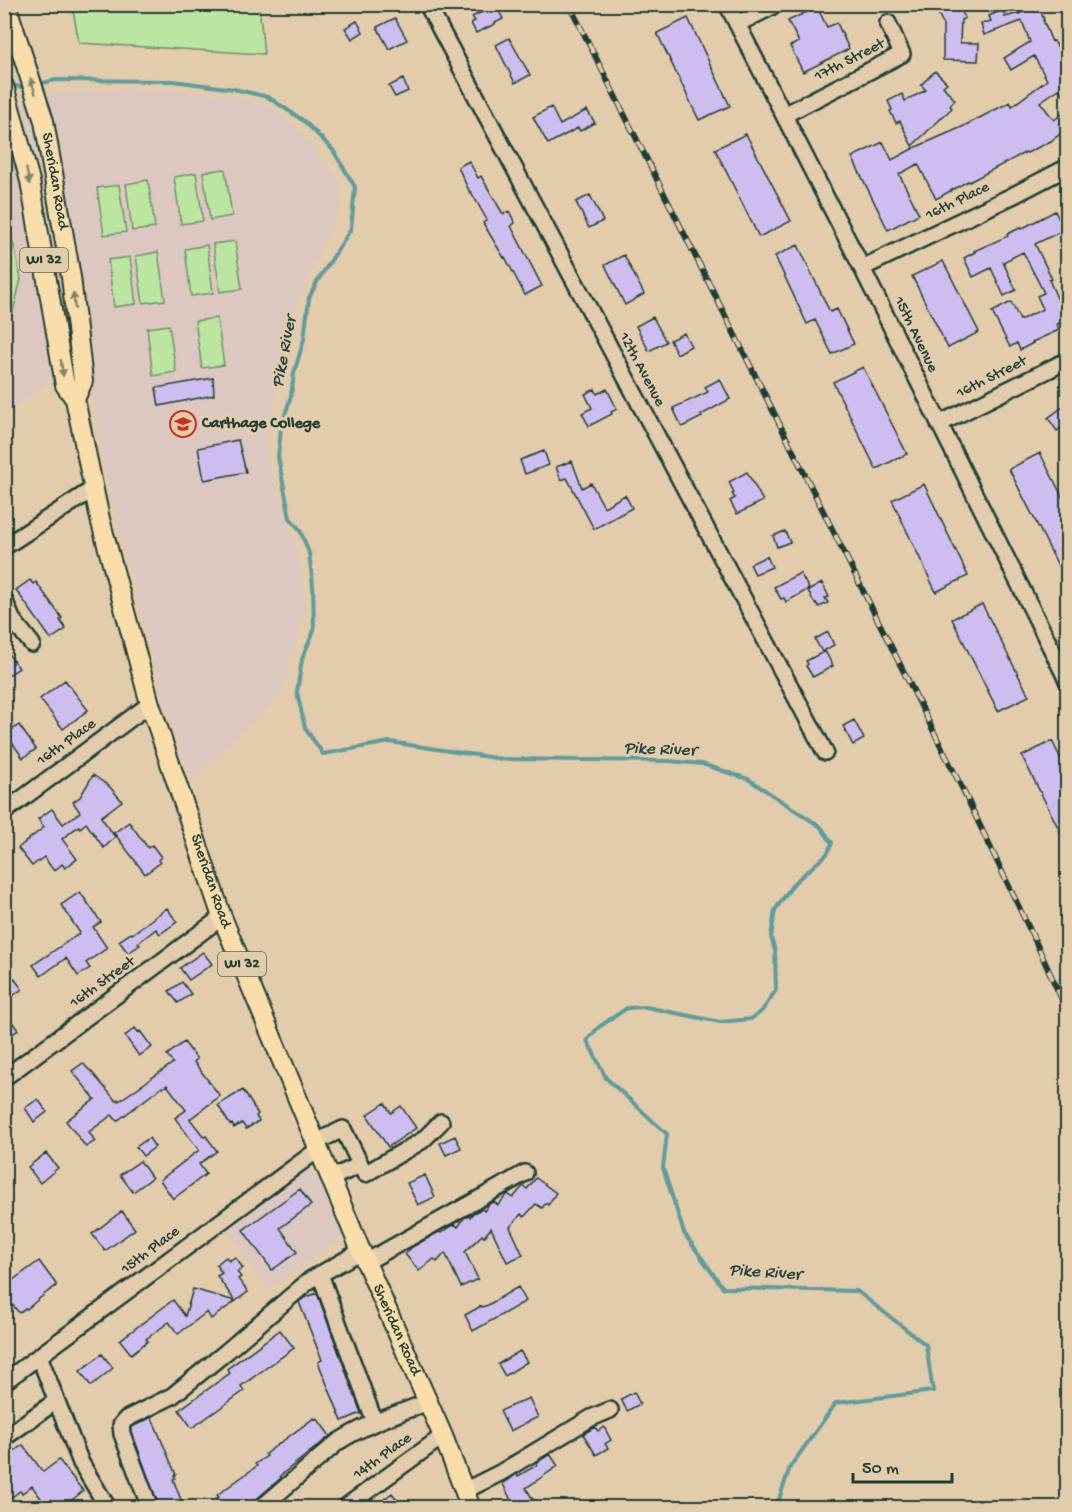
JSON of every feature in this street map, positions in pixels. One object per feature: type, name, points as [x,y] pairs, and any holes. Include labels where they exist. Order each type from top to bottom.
[{"type":"main road","name":"Sheridan Road","points":[[6,4],[44,122],[71,277],[83,381],[75,399]]},
{"type":"main road","name":"Sheridan Road","points":[[4,86],[30,181],[65,385],[75,399],[100,519],[150,704],[222,917],[468,1499]]},
{"type":"street","name":"12th Avenue","points":[[427,4],[825,752]]},
{"type":"street","name":"15th Avenue","points":[[727,4],[862,268],[1068,682]]},
{"type":"street","points":[[737,24],[777,4]]},
{"type":"street","name":"17th Street","points":[[784,115],[902,54],[888,23]]},
{"type":"street","name":"16th Place","points":[[862,268],[1068,167]]},
{"type":"street","name":"16th Street","points":[[939,424],[1064,362]]},
{"type":"street","points":[[4,547],[93,489]]},
{"type":"street","points":[[4,599],[12,619],[32,644]]},
{"type":"street","name":"16th Place","points":[[4,812],[150,704]]},
{"type":"street","name":"16th Street","points":[[4,1078],[222,917]]},
{"type":"street","points":[[331,1178],[360,1165],[365,1174],[423,1140],[441,1122]]},
{"type":"street","name":"15th Place","points":[[4,1382],[317,1145],[343,1129],[360,1165]]},
{"type":"street","points":[[150,1508],[122,1434],[121,1425],[126,1419],[172,1396],[296,1291],[320,1274],[364,1256],[525,1173]]},
{"type":"street","points":[[320,1274],[375,1423]]},
{"type":"street","points":[[39,1356],[81,1463],[108,1508]]},
{"type":"street","points":[[4,1438],[56,1401]]},
{"type":"street","points":[[261,1508],[331,1447],[351,1433],[428,1402]]},
{"type":"street","points":[[468,1499],[500,1473],[591,1418],[610,1410]]},
{"type":"street","name":"14th Place","points":[[344,1508],[442,1436]]},
{"type":"shaded area","name":"Carthage College","points":[[4,58],[19,101],[56,93],[108,89],[170,89],[232,95],[265,104],[295,125],[341,183],[340,208],[297,304],[286,346],[265,452],[296,545],[306,610],[282,693],[191,781],[166,709],[106,480],[91,380],[57,376],[5,414]]},
{"type":"shaded area","points":[[301,1172],[316,1175],[344,1236],[268,1290],[225,1225]]},
{"type":"green space","points":[[72,5],[259,5],[264,54],[79,43]]},
{"type":"green space","points":[[225,169],[232,216],[210,220],[203,172]]},
{"type":"green space","points":[[196,173],[203,221],[181,224],[174,177]]},
{"type":"green space","points":[[148,180],[155,228],[132,231],[126,184]]},
{"type":"green space","points":[[119,185],[126,232],[104,235],[97,188]]},
{"type":"green space","points":[[5,228],[14,245],[21,279],[13,312],[5,327]]},
{"type":"green space","points":[[235,241],[242,289],[220,292],[213,244]]},
{"type":"green space","points":[[207,245],[213,293],[191,296],[185,249]]},
{"type":"green space","points":[[158,252],[165,300],[143,303],[136,256]]},
{"type":"green space","points":[[130,257],[136,304],[114,307],[108,260]]},
{"type":"green space","points":[[217,318],[224,365],[202,368],[195,321]]},
{"type":"green space","points":[[169,325],[176,372],[153,376],[147,328]]},
{"type":"green space","points":[[1067,983],[1067,1013],[1057,989]]},
{"type":"building","points":[[934,4],[958,4],[965,18],[961,20],[960,43],[979,43],[978,61],[943,60],[943,24]]},
{"type":"building","points":[[496,5],[503,19],[476,33],[471,23],[475,21],[472,17]]},
{"type":"building","points":[[1039,6],[1052,42],[1054,41],[1068,63],[1068,101],[1059,89],[1040,102],[1054,120],[1068,110],[1068,128],[1051,141],[936,199],[918,164],[899,174],[919,214],[888,230],[852,157],[883,142],[892,160],[1010,102],[1012,106],[1047,80],[1034,56],[1011,70],[1004,58],[1030,42],[1022,21],[984,35],[981,24],[991,21],[989,16],[1003,10],[1005,17]]},
{"type":"building","points":[[817,7],[827,27],[837,23],[849,49],[803,72],[790,46],[799,42],[788,21]]},
{"type":"building","points":[[395,18],[407,40],[389,49],[377,27]]},
{"type":"building","points":[[688,18],[730,106],[699,120],[657,33]]},
{"type":"building","points":[[357,21],[363,32],[352,39],[345,28]]},
{"type":"building","points":[[509,38],[530,75],[515,83],[496,45]]},
{"type":"building","points":[[935,71],[947,83],[943,86],[955,100],[950,105],[952,108],[912,146],[900,121],[896,123],[888,101],[902,94],[905,101],[926,90],[921,85]]},
{"type":"building","points":[[403,79],[408,91],[395,97],[389,86]]},
{"type":"building","points":[[551,107],[560,125],[587,110],[595,123],[580,131],[578,128],[548,144],[533,117]]},
{"type":"building","points":[[746,134],[791,221],[759,237],[715,149]]},
{"type":"building","points":[[469,161],[478,178],[481,176],[503,214],[509,211],[515,223],[511,226],[542,286],[525,295],[505,257],[483,223],[487,220],[470,193],[458,167]]},
{"type":"building","points":[[590,195],[603,221],[589,228],[576,202]]},
{"type":"building","points":[[1055,211],[1064,230],[1035,244],[1052,279],[1049,280],[1067,320],[1057,324],[1059,330],[1020,350],[1017,343],[1010,347],[992,312],[1011,302],[1020,320],[1043,309],[1037,296],[1044,293],[1023,252],[1003,262],[1016,290],[1004,296],[991,268],[973,277],[964,258]]},
{"type":"building","points":[[798,245],[830,312],[837,309],[854,344],[832,354],[815,320],[807,324],[775,256]]},
{"type":"building","points":[[624,255],[644,294],[625,305],[605,265]]},
{"type":"building","points":[[943,261],[979,332],[948,348],[912,276]]},
{"type":"building","points":[[653,317],[666,342],[649,351],[636,326]]},
{"type":"building","points":[[684,333],[691,346],[677,354],[670,340]]},
{"type":"building","points":[[863,367],[907,454],[876,469],[833,382]]},
{"type":"building","points":[[213,378],[214,395],[159,406],[156,388]]},
{"type":"building","points":[[720,379],[730,399],[682,427],[673,408],[708,392],[705,387]]},
{"type":"building","points":[[595,389],[597,394],[607,389],[617,409],[589,426],[582,413],[592,408],[585,394]]},
{"type":"building","points":[[1068,403],[1068,423],[1057,431],[1048,418]]},
{"type":"building","points":[[238,440],[246,472],[204,480],[198,448]]},
{"type":"building","points":[[544,451],[549,465],[525,474],[520,460]]},
{"type":"building","points":[[1040,453],[1068,508],[1068,585],[1009,469]]},
{"type":"building","points":[[572,461],[582,488],[591,483],[604,507],[625,495],[632,508],[594,529],[567,478],[561,480],[556,467]]},
{"type":"building","points":[[747,472],[763,501],[737,514],[730,501],[735,498],[729,482]]},
{"type":"building","points":[[924,484],[968,576],[936,592],[892,500]]},
{"type":"building","points":[[785,531],[790,542],[777,547],[773,536]]},
{"type":"building","points":[[767,556],[772,567],[755,574],[750,564]]},
{"type":"building","points":[[800,573],[809,589],[786,602],[784,598],[781,599],[774,587]]},
{"type":"building","points":[[30,580],[33,584],[36,582],[62,618],[60,620],[66,629],[51,639],[16,590]]},
{"type":"building","points":[[822,583],[829,597],[825,598],[828,603],[819,607],[808,591]]},
{"type":"building","points":[[982,604],[1029,696],[998,711],[952,619]]},
{"type":"building","points":[[828,632],[834,645],[822,652],[815,639]]},
{"type":"building","points":[[4,648],[19,668],[4,678]]},
{"type":"building","points":[[825,651],[833,666],[813,677],[806,666],[808,664],[806,661]]},
{"type":"building","points":[[65,680],[88,710],[63,729],[40,699]]},
{"type":"building","points":[[854,720],[864,739],[853,745],[843,726]]},
{"type":"building","points":[[19,725],[36,749],[23,758],[6,734]]},
{"type":"building","points":[[1052,741],[1068,773],[1068,847],[1022,756]]},
{"type":"building","points":[[93,775],[109,786],[122,801],[101,817],[115,837],[104,848],[86,823],[62,839],[77,859],[65,868],[62,864],[54,871],[44,857],[32,866],[18,848],[44,827],[38,819],[52,809],[63,824],[80,812],[73,802],[80,797]]},
{"type":"building","points":[[129,822],[148,848],[152,845],[161,857],[158,860],[160,863],[145,874],[114,833]]},
{"type":"building","points":[[80,892],[101,922],[93,927],[107,948],[86,963],[90,968],[78,976],[66,958],[41,976],[33,965],[80,933],[61,905]]},
{"type":"building","points":[[167,908],[177,922],[160,934],[156,929],[128,953],[119,941]]},
{"type":"building","points":[[203,952],[212,964],[189,980],[180,968]]},
{"type":"building","points":[[4,971],[11,974],[22,989],[10,998],[4,990]]},
{"type":"building","points":[[182,982],[191,994],[178,1003],[169,991]]},
{"type":"building","points":[[4,1011],[18,1030],[4,1040]]},
{"type":"building","points":[[135,1028],[152,1047],[139,1056],[125,1036]]},
{"type":"building","points":[[184,1042],[197,1059],[194,1062],[220,1096],[190,1119],[217,1151],[199,1164],[206,1174],[173,1199],[160,1180],[199,1150],[175,1118],[186,1110],[167,1085],[117,1121],[112,1115],[89,1132],[95,1141],[86,1147],[66,1121],[95,1099],[72,1071],[83,1063],[116,1101],[118,1099],[119,1101],[173,1063],[167,1055]]},
{"type":"building","points":[[243,1090],[258,1114],[256,1116],[259,1121],[246,1129],[242,1123],[234,1128],[232,1124],[230,1125],[218,1105]]},
{"type":"building","points":[[38,1099],[47,1112],[34,1122],[25,1108]]},
{"type":"building","points":[[385,1103],[391,1113],[401,1106],[416,1128],[388,1147],[367,1115]]},
{"type":"building","points":[[455,1136],[461,1148],[446,1155],[440,1143]]},
{"type":"building","points":[[149,1138],[155,1147],[143,1156],[136,1147]]},
{"type":"building","points":[[46,1153],[58,1168],[40,1183],[28,1167]]},
{"type":"building","points":[[140,1161],[152,1178],[133,1192],[120,1175]]},
{"type":"building","points":[[425,1175],[435,1197],[418,1205],[407,1183]]},
{"type":"building","points":[[536,1178],[556,1193],[548,1205],[546,1203],[542,1208],[536,1204],[524,1217],[521,1214],[510,1227],[523,1255],[507,1262],[491,1228],[484,1237],[482,1235],[465,1252],[478,1279],[461,1287],[445,1253],[437,1262],[434,1259],[419,1271],[405,1254],[412,1247],[439,1232],[455,1224],[458,1227],[464,1218],[482,1209],[484,1211],[489,1204],[494,1202],[498,1205],[508,1194],[513,1198],[523,1186],[527,1189]]},
{"type":"building","points":[[300,1189],[311,1205],[280,1228],[297,1252],[272,1270],[243,1230]]},
{"type":"building","points":[[122,1211],[135,1229],[105,1251],[92,1234]]},
{"type":"building","points":[[226,1257],[229,1261],[235,1257],[243,1268],[237,1272],[241,1277],[238,1279],[248,1292],[211,1319],[207,1312],[178,1334],[169,1322],[146,1339],[148,1341],[131,1354],[120,1340],[173,1300],[185,1316],[193,1289],[235,1301],[217,1276],[222,1273],[216,1265]]},
{"type":"building","points":[[39,1261],[56,1286],[19,1313],[4,1294],[4,1269],[13,1280]]},
{"type":"building","points":[[518,1287],[526,1301],[473,1331],[465,1315],[481,1306],[488,1305]]},
{"type":"building","points":[[317,1293],[361,1413],[342,1421],[318,1362],[322,1360],[299,1302]]},
{"type":"building","points":[[280,1330],[294,1348],[241,1386],[244,1391],[192,1428],[179,1410],[230,1373],[227,1369]]},
{"type":"building","points":[[520,1351],[527,1362],[505,1376],[498,1364]]},
{"type":"building","points":[[102,1354],[113,1368],[91,1386],[80,1371]]},
{"type":"building","points":[[634,1392],[640,1404],[627,1411],[621,1399]]},
{"type":"building","points":[[529,1398],[538,1417],[510,1431],[500,1411]]},
{"type":"building","points":[[152,1418],[176,1475],[173,1479],[183,1505],[181,1505],[182,1508],[159,1508],[132,1432],[132,1427]]},
{"type":"building","points":[[314,1418],[315,1420],[317,1418],[330,1436],[280,1476],[281,1478],[246,1508],[222,1508],[216,1499],[219,1497],[217,1495],[257,1466],[255,1464],[267,1456],[265,1454]]},
{"type":"building","points":[[595,1427],[598,1431],[604,1427],[611,1440],[605,1444],[608,1448],[596,1455],[583,1434]]},
{"type":"building","points":[[23,1445],[43,1472],[59,1460],[83,1491],[62,1508],[48,1508],[32,1486],[22,1493],[20,1491],[4,1503],[4,1458]]},
{"type":"building","points":[[550,1454],[558,1466],[526,1488],[538,1508],[515,1508],[503,1484],[517,1474],[518,1476],[537,1465],[536,1463]]},
{"type":"building","points":[[392,1493],[403,1508],[373,1508]]},
{"type":"waterway","name":"Pike River","points":[[38,84],[56,80],[173,81],[234,89],[268,97],[304,121],[333,150],[355,187],[351,229],[309,298],[304,339],[281,428],[278,457],[290,518],[300,530],[309,553],[313,585],[314,630],[302,659],[297,692],[305,728],[323,754],[390,742],[502,759],[669,761],[702,764],[748,779],[821,827],[832,843],[827,854],[794,883],[775,910],[771,937],[775,951],[776,990],[762,1011],[751,1019],[720,1022],[646,1007],[627,1008],[599,1027],[587,1040],[606,1078],[667,1134],[663,1168],[684,1233],[723,1288],[857,1291],[926,1345],[933,1391],[836,1403],[790,1467],[776,1508]]},
{"type":"waterway","name":"Pike River","points":[[8,85],[27,86]]},
{"type":"railway","points":[[569,4],[963,790],[1068,1013]]},
{"type":"place","name":"Carthage College","points":[[183,424]]}]
